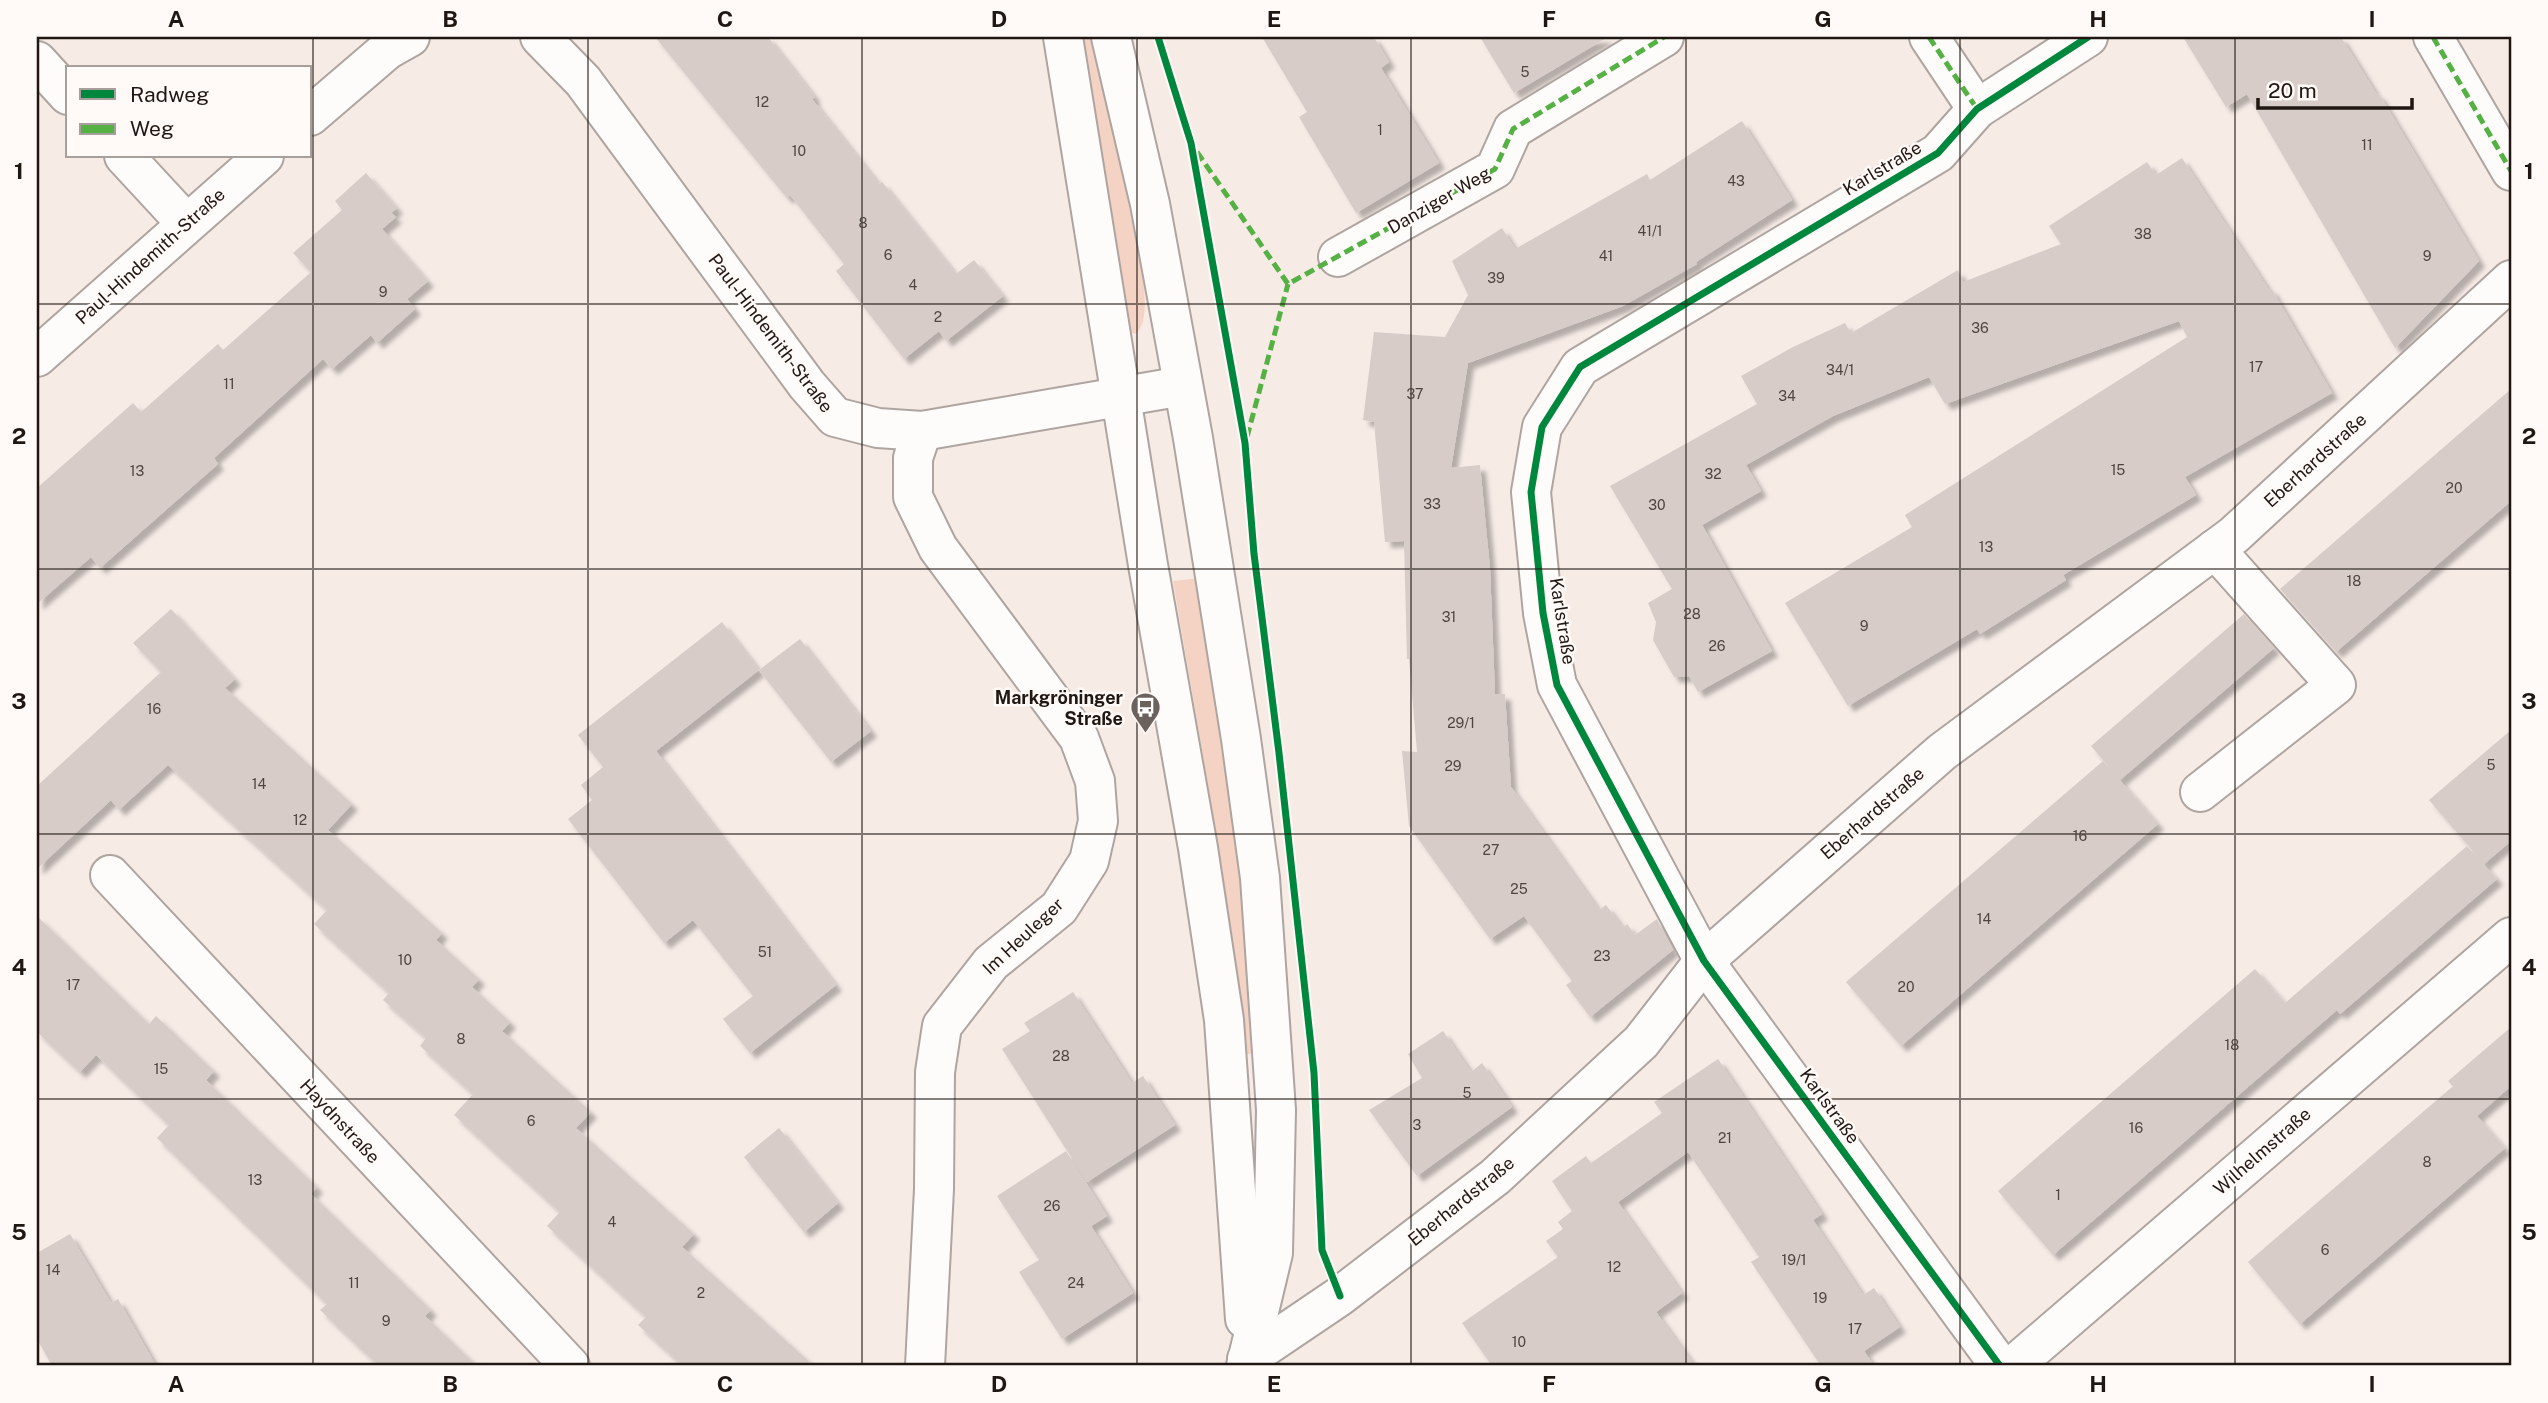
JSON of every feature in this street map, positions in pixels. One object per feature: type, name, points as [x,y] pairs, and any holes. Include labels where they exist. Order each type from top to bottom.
[{"type":"street","points":[[312,115],[387,50],[410,37]]},
{"type":"street","name":"Paul-Hindemith-Straße","points":[[540,37],[583,81],[807,385],[835,417],[878,428],[922,431],[1183,386]]},
{"type":"street","points":[[1063,37],[1150,578],[1198,848],[1224,1020],[1247,1363]]},
{"type":"street","points":[[1111,37],[1150,204],[1183,386],[1239,726],[1260,878],[1275,1096],[1273,1254],[1247,1363]]},
{"type":"street","name":"Danziger Weg","points":[[1338,257],[1496,169],[1513,129],[1664,37]]},
{"type":"street","points":[[1928,37],[1977,109]]},
{"type":"street","name":"Karlstraße","points":[[2000,1366],[1704,961],[1557,685],[1543,612],[1531,492],[1542,427],[1580,368],[1938,153],[1977,109],[2088,37]]},
{"type":"street","points":[[2433,37],[2511,171]]},
{"type":"street","points":[[37,61],[66,93]]},
{"type":"street","points":[[126,158],[186,223]]},
{"type":"street","name":"Paul-Hindemith-Straße","points":[[37,357],[262,158]]},
{"type":"street","name":"Eberhardstraße","points":[[1247,1363],[1340,1296],[1494,1177],[1641,1042],[1704,961],[1942,752],[2234,535],[2511,280]]},
{"type":"street","name":"Im Heuleger","points":[[922,431],[913,458],[913,496],[938,548],[1079,738],[1095,780],[1098,821],[1089,860],[1059,908],[991,963],[942,1026],[934,1072],[934,1189],[925,1366]]},
{"type":"street","points":[[2200,792],[2336,685],[2215,549]]},
{"type":"street","name":"Haydnstraße","points":[[110,875],[570,1366]]},
{"type":"street","name":"Wilhelmstraße","points":[[2013,1366],[2511,937]]},
{"type":"shaded area","points":[[1080,37],[1095,37],[1143,276],[1144,314],[1136,334],[1128,328]]},
{"type":"shaded area","points":[[1201,578],[1232,814],[1251,990],[1257,1049],[1250,1054],[1244,1054],[1241,1044],[1209,791],[1173,581]]},
{"type":"building","points":[[655,37],[768,37],[815,97],[812,99],[879,184],[882,182],[956,274],[974,260],[1003,296],[946,341],[939,331],[904,359],[836,271],[844,264],[790,195],[787,198]]},
{"type":"building","points":[[1262,37],[1374,37],[1389,62],[1381,68],[1439,163],[1356,213],[1299,117],[1307,112]]},
{"type":"building","points":[[1480,37],[1608,37],[1514,93]]},
{"type":"building","points":[[2183,37],[2341,37],[2377,95],[2379,94],[2479,261],[2395,348],[2247,94],[2226,107]]},
{"type":"building","points":[[1742,121],[1792,200],[1696,262],[1697,264],[1623,306],[1468,363],[1451,468],[1480,465],[1490,569],[1495,694],[1505,694],[1511,787],[1599,910],[1606,905],[1623,928],[1627,924],[1635,935],[1657,919],[1673,950],[1590,1017],[1566,985],[1572,981],[1524,916],[1490,939],[1409,826],[1402,751],[1417,752],[1407,659],[1404,541],[1385,542],[1374,422],[1363,420],[1374,332],[1445,337],[1468,295],[1452,261],[1502,228],[1515,249],[1647,174],[1650,180]]},
{"type":"building","points":[[2182,158],[2269,290],[2271,288],[2332,393],[2185,477],[2196,495],[2063,575],[2066,580],[1980,634],[1977,629],[1848,706],[1785,603],[1912,527],[1905,515],[2187,337],[2179,321],[1945,404],[1929,377],[1833,416],[1746,465],[1761,491],[1702,525],[1772,651],[1698,692],[1689,676],[1674,677],[1653,640],[1656,622],[1648,603],[1672,589],[1610,486],[1757,404],[1741,376],[1793,347],[1845,323],[1851,333],[1958,270],[1963,282],[2061,244],[2049,226],[2147,162],[2156,175]]},
{"type":"building","points":[[366,173],[397,208],[391,213],[396,217],[382,229],[428,281],[407,299],[415,309],[377,343],[371,335],[332,369],[323,359],[214,458],[218,464],[100,568],[91,557],[37,604],[37,488],[133,403],[141,412],[218,344],[223,350],[311,272],[293,253],[342,210],[335,201]]},
{"type":"building","points":[[2511,389],[2511,501],[2336,652],[2280,589]]},
{"type":"building","points":[[171,609],[235,679],[225,688],[352,804],[328,830],[442,933],[436,940],[479,979],[472,987],[510,1022],[502,1031],[591,1112],[576,1128],[694,1234],[682,1247],[814,1366],[683,1366],[638,1325],[646,1317],[547,1226],[560,1212],[454,1115],[473,1094],[420,1046],[426,1038],[383,1000],[389,993],[314,924],[327,910],[168,765],[119,810],[111,800],[37,869],[37,786],[161,672],[133,643]]},
{"type":"building","points":[[2244,614],[2274,648],[2120,780],[2091,746]]},
{"type":"building","points":[[722,622],[759,670],[656,751],[836,985],[750,1053],[723,1019],[753,996],[693,920],[664,943],[568,819],[592,800],[581,785],[603,767],[578,735]]},
{"type":"building","points":[[800,639],[871,731],[831,762],[759,670]]},
{"type":"building","points":[[2511,730],[2511,841],[2484,864],[2429,800]]},
{"type":"building","points":[[2103,761],[2158,824],[1901,1046],[1846,982]]},
{"type":"building","points":[[2467,846],[2497,879],[2340,1014],[2337,1010],[2053,1255],[1998,1191],[2255,969],[2285,1003]]},
{"type":"building","points":[[37,916],[149,1024],[156,1016],[214,1071],[206,1080],[317,1187],[311,1194],[431,1310],[425,1316],[477,1366],[379,1366],[320,1310],[327,1304],[157,1138],[169,1125],[96,1055],[80,1072],[37,1032]]},
{"type":"building","points":[[1073,992],[1132,1083],[1143,1076],[1175,1125],[1087,1182],[1002,1049],[1030,1031],[1024,1023]]},
{"type":"building","points":[[2511,1027],[2511,1086],[2477,1116],[2505,1148],[2300,1324],[2248,1262],[2454,1088],[2448,1081]]},
{"type":"building","points":[[1443,1031],[1471,1072],[1482,1063],[1512,1107],[1417,1176],[1369,1110],[1422,1078],[1408,1054]]},
{"type":"building","points":[[1718,1059],[1822,1214],[1813,1220],[1863,1295],[1874,1288],[1900,1327],[1864,1351],[1874,1366],[1821,1366],[1751,1262],[1759,1257],[1688,1152],[1618,1202],[1682,1293],[1656,1312],[1695,1366],[1492,1366],[1462,1323],[1558,1257],[1546,1241],[1563,1229],[1558,1222],[1572,1211],[1552,1181],[1586,1156],[1591,1163],[1662,1113],[1654,1102]]},
{"type":"building","points":[[779,1128],[838,1203],[804,1232],[744,1157]]},
{"type":"building","points":[[1066,1151],[1107,1216],[1091,1226],[1133,1293],[1062,1339],[1019,1272],[1039,1260],[997,1196]]},
{"type":"building","points":[[70,1234],[111,1303],[118,1299],[156,1366],[52,1366],[37,1339],[37,1253]]},
{"type":"marked path","points":[[1197,152],[1288,284],[1495,169],[1513,129],[1664,37]]},
{"type":"marked path","points":[[1929,37],[1977,109]]},
{"type":"marked path","points":[[2433,37],[2511,171]]},
{"type":"marked path","points":[[1247,437],[1288,284]]},
{"type":"cycle path","points":[[1158,37],[1191,143],[1245,443],[1254,554],[1314,1073],[1322,1250],[1340,1296]]},
{"type":"cycle path","points":[[2000,1366],[1704,961],[1557,685],[1543,613],[1531,492],[1542,427],[1580,367],[1938,153],[1977,109],[2088,37]]},
{"type":"place","name":"Markgröninger Straße","points":[[1146,734]]}]
